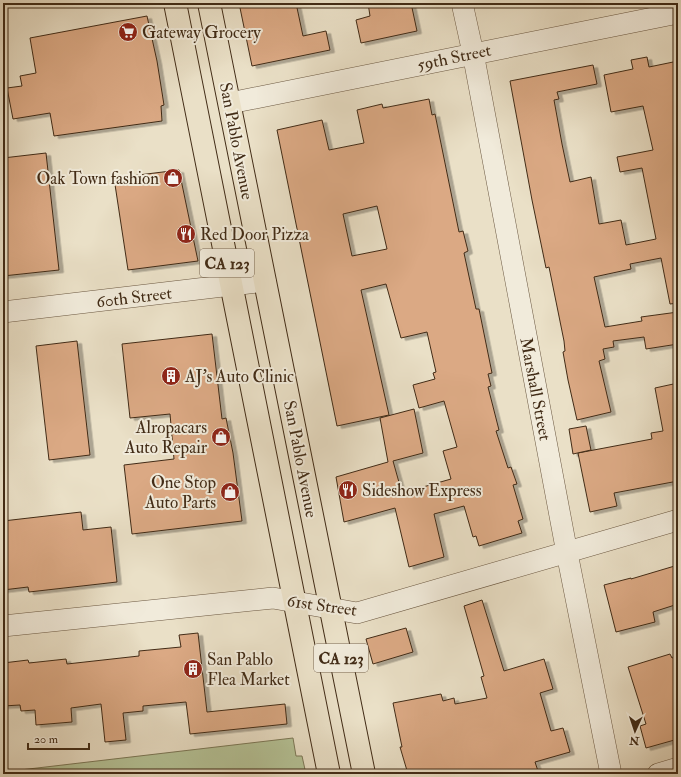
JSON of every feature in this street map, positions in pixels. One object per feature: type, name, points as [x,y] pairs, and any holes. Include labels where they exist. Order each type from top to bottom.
[{"type":"main road","name":"San Pablo Avenue","points":[[175,3],[329,774]]},
{"type":"main road","name":"San Pablo Avenue","points":[[209,3],[364,774]]},
{"type":"street","name":"Marshall Street","points":[[462,3],[473,53],[567,553],[611,774]]},
{"type":"street","name":"59th Street","points":[[230,103],[678,13]]},
{"type":"street","name":"60th Street","points":[[3,312],[265,281]]},
{"type":"street","name":"61st Street","points":[[3,626],[273,598],[357,613],[678,520]]},
{"type":"street","points":[[658,774],[678,768]]},
{"type":"green space","points":[[293,738],[296,756],[302,756],[306,774],[3,774],[3,772]]},
{"type":"building","points":[[239,3],[296,3],[303,36],[326,31],[330,50],[252,66]]},
{"type":"building","points":[[368,3],[411,3],[417,31],[361,43],[356,20],[370,16]]},
{"type":"building","points":[[147,16],[157,61],[164,105],[161,106],[162,121],[54,136],[50,113],[13,119],[7,88],[22,86],[20,76],[36,73],[30,38]]},
{"type":"building","points":[[647,57],[649,67],[678,61],[678,303],[670,304],[661,258],[630,264],[631,269],[594,277],[605,327],[642,321],[641,317],[678,312],[678,344],[646,349],[644,337],[613,341],[614,347],[603,349],[605,359],[599,361],[611,412],[577,420],[563,352],[565,351],[564,341],[549,267],[546,268],[510,81],[593,65],[597,84],[557,92],[559,99],[554,100],[562,144],[570,182],[591,177],[599,224],[621,220],[626,245],[656,239],[642,168],[620,172],[617,157],[653,150],[643,106],[611,112],[604,75],[633,69],[631,60]]},
{"type":"building","points":[[429,99],[432,115],[435,114],[459,232],[463,231],[468,251],[464,253],[476,309],[479,309],[492,373],[488,374],[491,386],[488,387],[499,430],[496,431],[508,468],[511,467],[517,484],[513,485],[523,519],[518,521],[522,533],[479,546],[476,536],[473,537],[464,506],[434,514],[444,557],[409,567],[395,508],[344,522],[336,477],[388,462],[380,418],[414,409],[423,453],[393,461],[402,493],[451,479],[443,451],[457,447],[444,401],[419,408],[413,385],[435,379],[433,373],[436,372],[427,332],[401,338],[386,284],[361,290],[389,415],[337,426],[277,130],[322,120],[329,150],[364,143],[357,110],[382,104],[383,108]],"holes":[[[377,206],[387,249],[352,256],[343,214]]]},
{"type":"building","points":[[46,153],[59,270],[3,276],[3,158]]},
{"type":"building","points":[[179,170],[198,261],[128,270],[114,178]]},
{"type":"building","points":[[212,334],[222,419],[226,418],[233,453],[242,521],[132,534],[124,465],[174,459],[170,414],[130,418],[122,344]]},
{"type":"building","points":[[77,341],[90,455],[49,460],[36,346]]},
{"type":"building","points":[[678,383],[678,481],[614,493],[617,506],[590,512],[578,453],[652,439],[651,433],[663,431],[655,388]]},
{"type":"building","points":[[586,426],[591,450],[573,454],[569,429]]},
{"type":"building","points":[[81,512],[83,530],[111,527],[117,582],[29,592],[28,587],[3,590],[3,521]]},
{"type":"building","points":[[678,565],[678,604],[653,612],[655,622],[616,632],[604,585],[631,579]]},
{"type":"building","points":[[482,600],[504,671],[544,659],[553,689],[540,693],[551,731],[563,728],[570,752],[535,762],[539,774],[408,774],[400,747],[402,747],[393,703],[441,694],[443,701],[454,698],[455,704],[487,698],[481,677],[484,676],[464,606]]},
{"type":"building","points":[[406,628],[413,652],[373,664],[366,639]]},
{"type":"building","points":[[198,633],[207,712],[285,704],[287,724],[190,734],[186,702],[143,706],[143,711],[123,713],[126,740],[105,742],[101,704],[71,708],[72,722],[36,725],[35,710],[21,711],[20,705],[3,706],[3,663],[28,660],[29,663],[66,659],[67,664],[139,656],[139,651],[181,647],[179,635]]},
{"type":"building","points":[[670,654],[672,658],[678,656],[678,683],[674,684],[678,697],[678,739],[646,748],[640,726],[646,724],[628,667]]},
{"type":"place","name":"Gateway Grocery","points":[[128,32]]},
{"type":"place","name":"Oak Town fashion","points":[[173,178]]},
{"type":"place","name":"Red Door Pizza","points":[[186,234]]},
{"type":"place","name":"AJ's Auto Clinic","points":[[171,376]]},
{"type":"place","name":"Alropacars Auto Repair","points":[[221,437]]},
{"type":"place","name":"Sideshow Express","points":[[348,490]]},
{"type":"place","name":"One Stop Auto Parts","points":[[230,492]]},
{"type":"place","name":"San Pablo Flea Market","points":[[193,669]]}]
